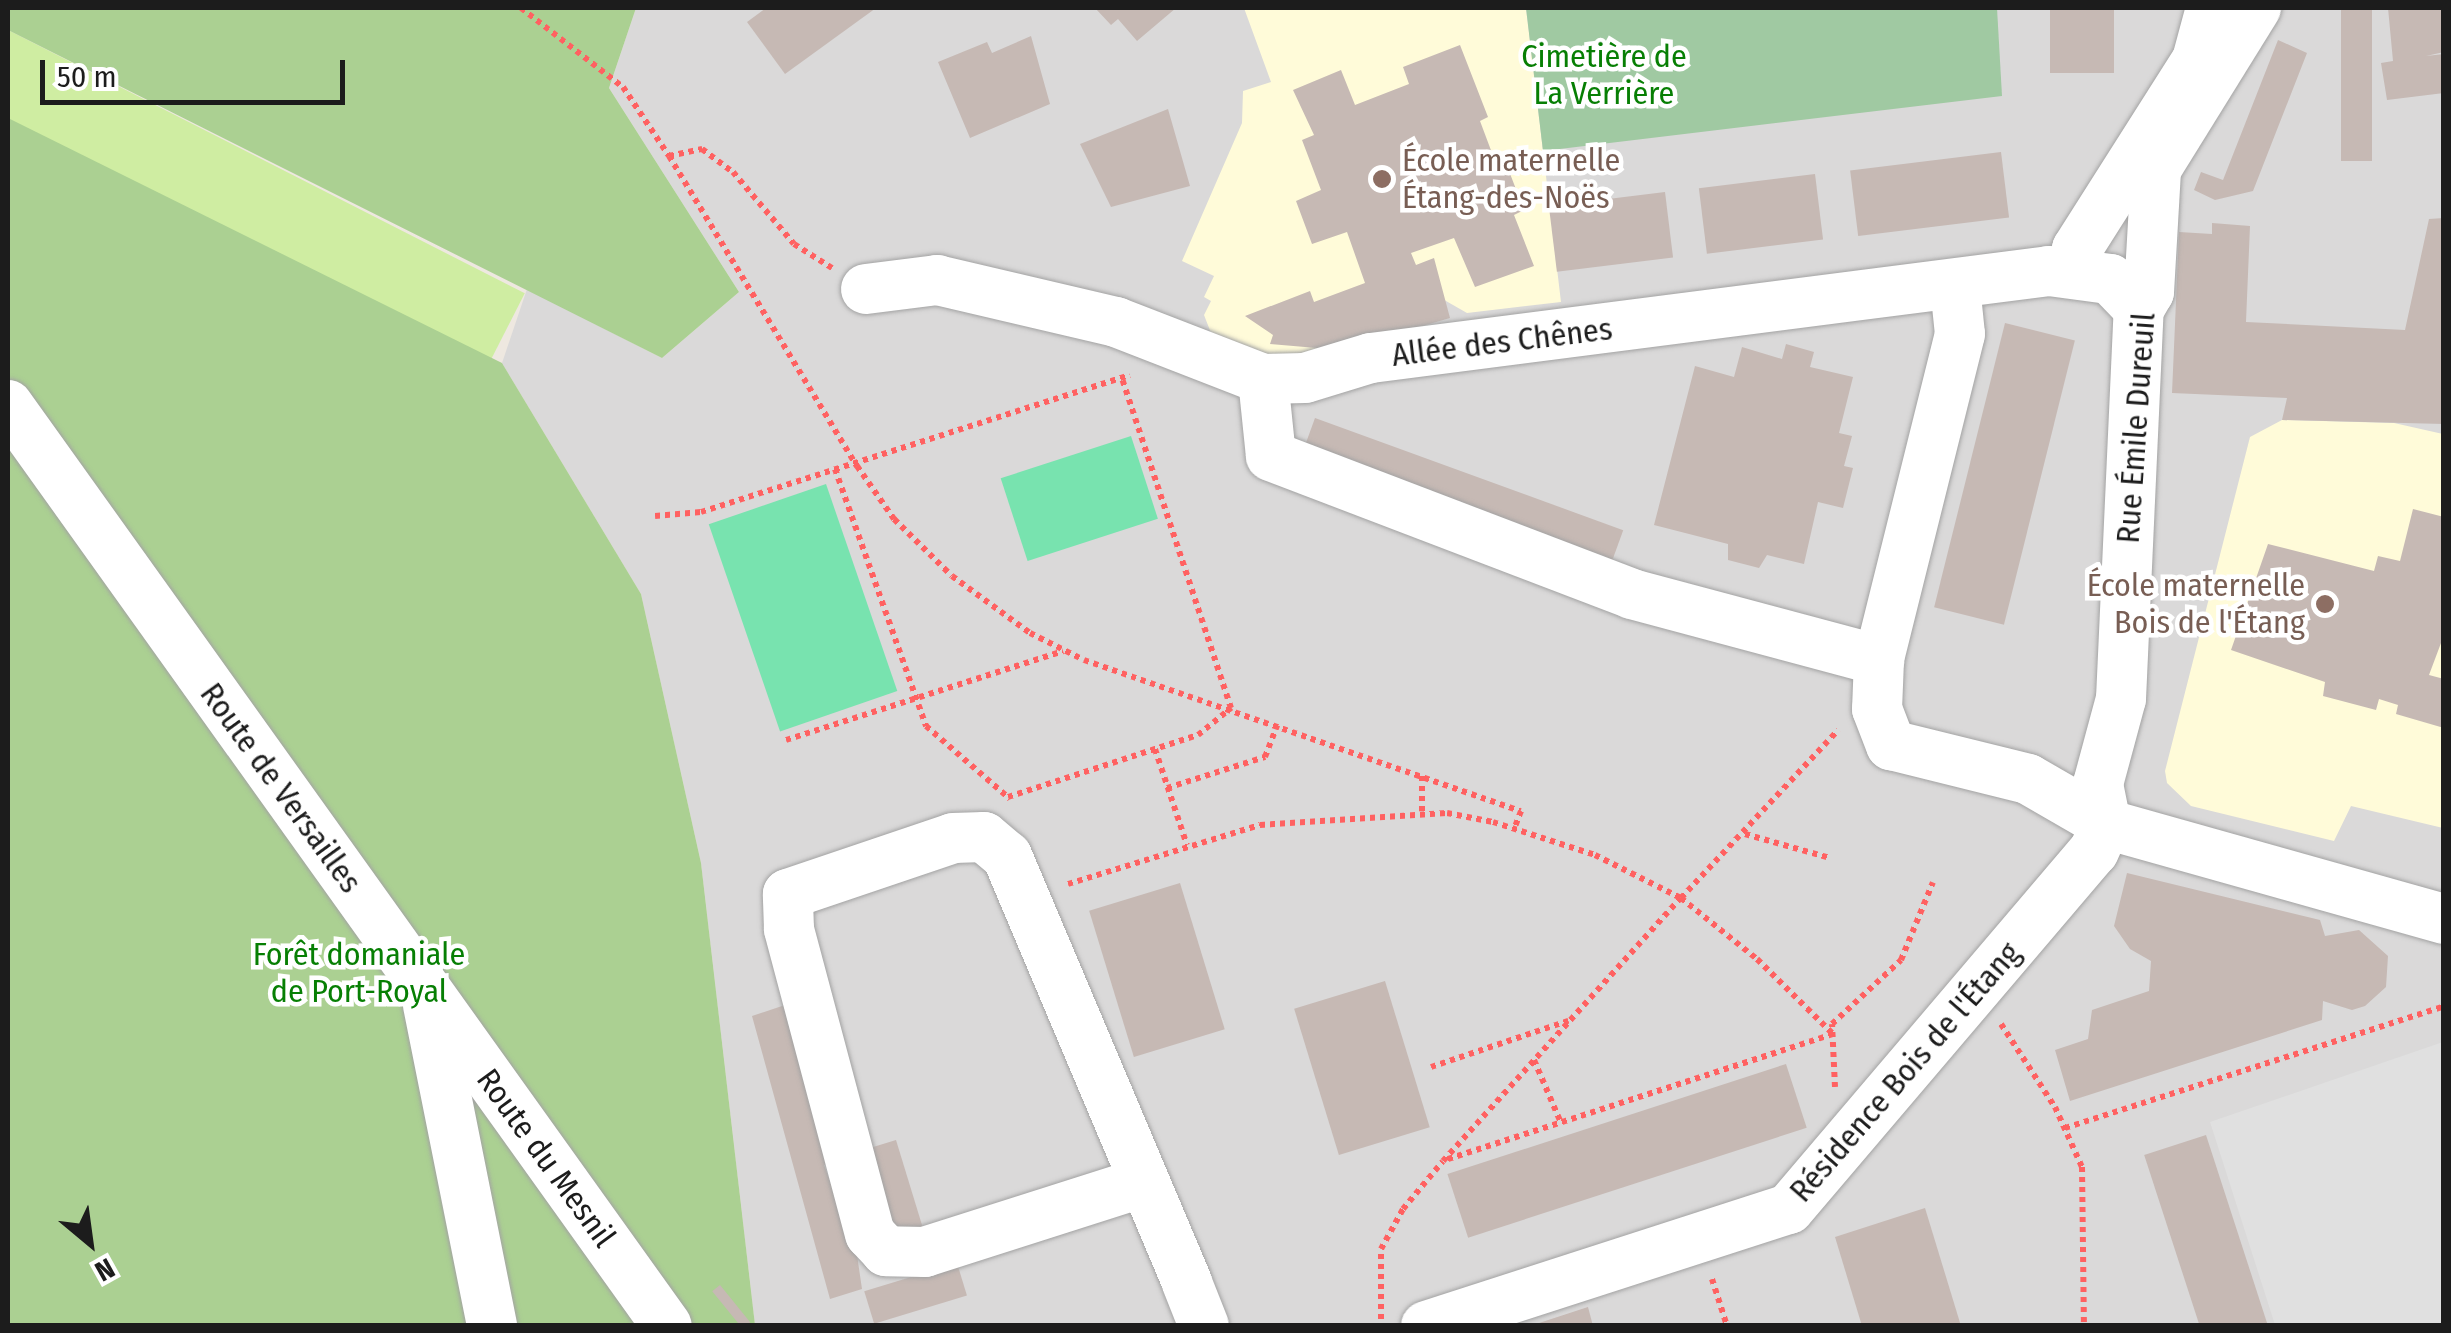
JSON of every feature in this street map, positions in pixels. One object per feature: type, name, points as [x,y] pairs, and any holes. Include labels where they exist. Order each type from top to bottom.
[{"type":"street","points":[[2139,309],[2110,279],[2078,270],[2077,249],[2197,60],[2211,8]]},
{"type":"street","name":"Rue Émile Dureuil","points":[[2106,824],[2098,784],[2121,699],[2139,309],[2149,292],[2161,156],[2256,8]]},
{"type":"street","name":"Allée des Chênes","points":[[866,289],[937,280],[955,284],[1116,322],[1263,379],[1304,378],[1371,358],[2078,270]]},
{"type":"street","points":[[1955,286],[1960,334],[1880,660],[1877,709],[1891,744],[2028,779],[2106,824],[2444,920]]},
{"type":"street","points":[[1263,379],[1271,456],[1632,594],[1880,660]]},
{"type":"street","name":"Route de Versailles","points":[[8,405],[425,990],[492,1326]]},
{"type":"street","name":"Résidence Bois de l'Étang","points":[[1426,1326],[1789,1210],[2094,852],[2106,824]]},
{"type":"street","points":[[1144,1182],[925,1252],[886,1250],[870,1234],[789,929],[788,894],[952,838],[984,837],[1007,856],[1025,898],[1144,1182],[1204,1326]]},
{"type":"street","name":"Route du Mesnil","points":[[425,990],[667,1326]]},
{"type":"path","points":[[520,8],[623,87],[858,466],[924,552],[1030,633],[1064,650],[1521,811],[1514,829]]},
{"type":"path","points":[[669,156],[702,149],[733,172],[794,244],[866,289]]},
{"type":"path","points":[[654,516],[701,512],[858,466],[1137,373]]},
{"type":"path","points":[[1122,378],[1231,708]]},
{"type":"path","points":[[836,470],[913,698],[936,740],[1016,806]]},
{"type":"path","points":[[786,740],[1064,650]]},
{"type":"path","points":[[1008,797],[1198,735],[1231,708]]},
{"type":"path","points":[[1383,1326],[1381,1249],[1402,1210],[1570,1020],[1851,716],[1877,709]]},
{"type":"path","points":[[1168,788],[1265,757],[1278,724]]},
{"type":"path","points":[[1155,749],[1186,844]]},
{"type":"path","points":[[1422,776],[1422,814]]},
{"type":"path","points":[[1025,898],[1186,844],[1260,824],[1422,814],[1514,829],[1595,855],[1681,898],[1756,959],[1832,1034]]},
{"type":"path","points":[[1745,834],[1830,858]]},
{"type":"path","points":[[1847,1142],[1837,1110],[1832,1024],[1863,988],[1901,960],[1933,882]]},
{"type":"path","points":[[1977,989],[2065,1128],[2082,1167],[2084,1326]]},
{"type":"path","points":[[2065,1128],[2444,1006]]},
{"type":"path","points":[[1430,1067],[1570,1020]]},
{"type":"path","points":[[1443,1161],[1832,1034]]},
{"type":"path","points":[[1534,1060],[1561,1123]]},
{"type":"shaded area","points":[[636,8],[2443,8],[2443,1325],[755,1325],[701,863],[641,594],[502,363],[527,289],[662,358],[739,292],[609,88]]},
{"type":"shaded area","name":"École maternelle Étang-des-Noës","points":[[1244,8],[1526,8],[1561,302],[1467,313],[1439,297],[1413,317],[1282,361],[1211,333],[1204,315],[1211,301],[1204,297],[1214,276],[1182,261],[1242,123],[1243,91],[1271,82]]},
{"type":"shaded area","name":"École maternelle Bois de l'Étang","points":[[2282,420],[2394,423],[2443,434],[2443,828],[2351,806],[2334,841],[2191,806],[2167,783],[2165,771],[2250,437]]},
{"type":"shaded area","points":[[2443,1042],[2443,1325],[2275,1325],[2210,1122]]},
{"type":"green space","points":[[8,8],[636,8],[609,88],[739,292],[662,358],[8,30]]},
{"type":"green space","name":"Cimetière de La Verrière","points":[[1526,8],[1997,8],[2002,96],[1543,151]]},
{"type":"green space","points":[[8,30],[525,293],[485,372],[8,129]]},
{"type":"green space","name":"Forêt domaniale de Port-Royal","points":[[8,118],[502,363],[641,594],[701,863],[755,1325],[8,1325]]},
{"type":"green space","points":[[1131,436],[1158,519],[1028,561],[1001,478]]},
{"type":"green space","points":[[826,484],[897,691],[780,731],[709,524]]},
{"type":"building","points":[[766,8],[876,8],[785,74],[747,22]]},
{"type":"building","points":[[1095,8],[1176,8],[1137,41],[1118,19],[1111,25]]},
{"type":"building","points":[[2050,8],[2114,8],[2114,73],[2050,73]]},
{"type":"building","points":[[2341,8],[2372,8],[2372,161],[2341,161]]},
{"type":"building","points":[[2388,8],[2444,8],[2444,52],[2426,56],[2444,54],[2444,93],[2387,100],[2381,63],[2393,61]]},
{"type":"building","points":[[1031,36],[1050,104],[970,138],[938,62],[987,42],[992,53]]},
{"type":"building","points":[[2278,40],[2307,53],[2253,191],[2215,200],[2194,190],[2201,172],[2223,180]]},
{"type":"building","points":[[1460,45],[1488,117],[1480,121],[1495,161],[1504,158],[1524,210],[1514,215],[1534,266],[1475,287],[1454,238],[1411,253],[1416,265],[1434,258],[1450,318],[1340,350],[1270,344],[1273,335],[1245,316],[1310,291],[1314,302],[1365,283],[1347,232],[1312,244],[1296,201],[1321,190],[1302,140],[1314,135],[1293,90],[1341,70],[1355,105],[1409,84],[1403,67]]},
{"type":"building","points":[[1168,109],[1190,186],[1111,207],[1080,144]]},
{"type":"building","points":[[2001,152],[2009,218],[1858,236],[1850,171]]},
{"type":"building","points":[[1815,174],[1823,240],[1707,254],[1699,188]]},
{"type":"building","points":[[1665,192],[1673,258],[1557,272],[1549,206]]},
{"type":"building","points":[[2444,218],[2444,424],[2282,420],[2287,398],[2172,393],[2179,232],[2212,234],[2212,223],[2250,226],[2246,322],[2405,330],[2429,219]]},
{"type":"building","points":[[2005,323],[2075,340],[2004,625],[1934,607]]},
{"type":"building","points":[[1786,344],[1814,352],[1810,367],[1853,377],[1839,433],[1852,436],[1844,466],[1853,468],[1843,508],[1818,502],[1804,564],[1767,555],[1759,568],[1728,560],[1728,544],[1654,525],[1695,366],[1734,377],[1742,347],[1782,359]]},
{"type":"building","points":[[1315,418],[1623,530],[1612,562],[1303,450]]},
{"type":"building","points":[[2413,509],[2444,517],[2444,635],[2429,675],[2444,679],[2444,728],[2396,714],[2398,705],[2379,699],[2376,710],[2323,696],[2325,682],[2231,650],[2268,544],[2374,571],[2378,556],[2400,561]]},
{"type":"building","points":[[2127,873],[2320,920],[2325,936],[2359,930],[2388,956],[2386,987],[2365,1006],[2352,1010],[2323,1001],[2322,1020],[2070,1101],[2055,1050],[2088,1039],[2092,1010],[2149,991],[2151,961],[2130,949],[2114,926]]},
{"type":"building","points":[[1180,883],[1225,1029],[1134,1057],[1089,911]]},
{"type":"building","points":[[1385,981],[1430,1127],[1339,1155],[1294,1009]]},
{"type":"building","points":[[785,1005],[832,1163],[824,1165],[857,1255],[862,1289],[830,1299],[752,1016]]},
{"type":"building","points":[[1786,1064],[1807,1128],[1468,1238],[1447,1174]]},
{"type":"building","points":[[2206,1135],[2268,1326],[2200,1326],[2144,1155]]},
{"type":"building","points":[[896,1140],[924,1233],[892,1243],[863,1150]]},
{"type":"building","points":[[1925,1208],[1961,1326],[1862,1326],[1835,1237]]},
{"type":"building","points":[[957,1263],[967,1296],[874,1324],[864,1291]]},
{"type":"building","points":[[720,1285],[750,1322],[740,1326],[712,1291]]},
{"type":"building","points":[[1588,1307],[1593,1326],[1533,1326],[1533,1325]]},
{"type":"place","name":"École maternelle Étang-des-Noës","points":[[1382,179]]},
{"type":"place","name":"École maternelle Bois de l'Étang","points":[[2325,604]]}]
